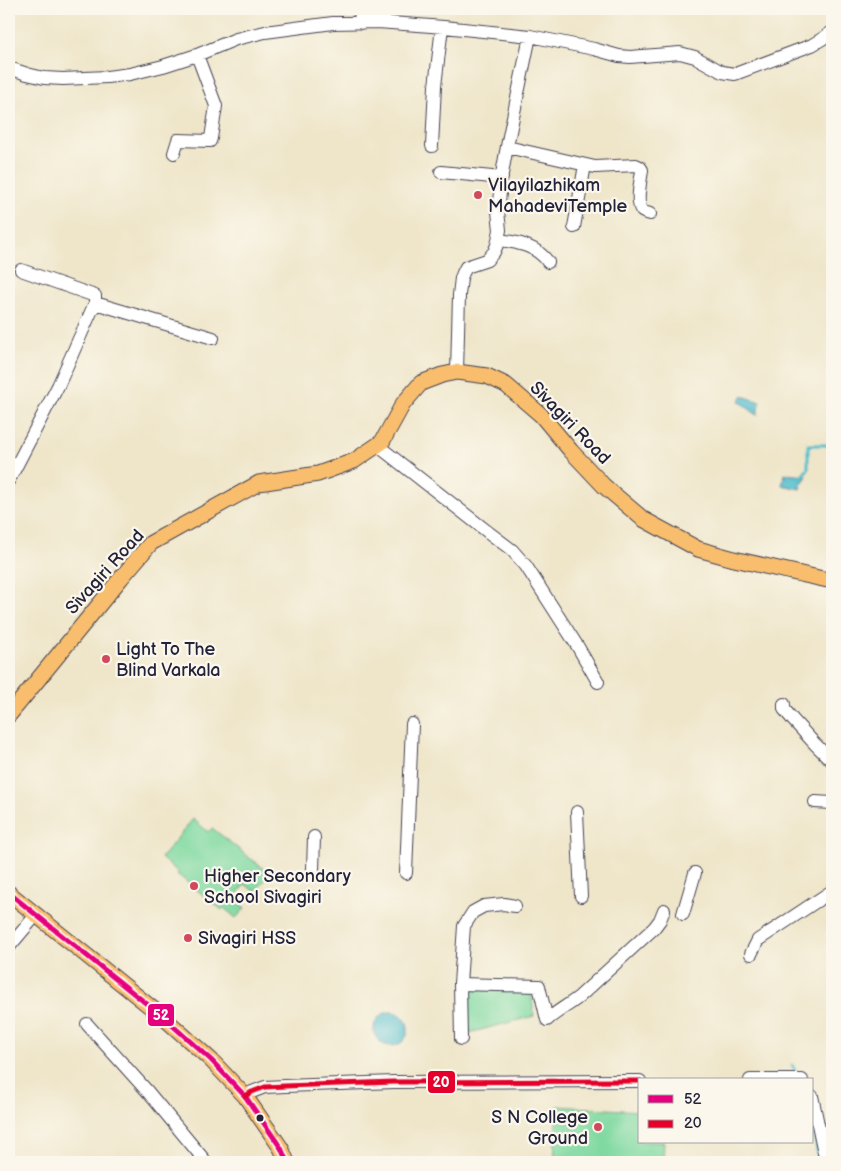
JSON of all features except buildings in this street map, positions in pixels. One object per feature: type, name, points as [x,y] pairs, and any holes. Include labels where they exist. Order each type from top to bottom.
[{"type":"main road","name":"Sivagiri Road","points":[[9,715],[151,543],[259,483],[318,474],[354,461],[382,442],[403,404],[421,383],[442,375],[457,372],[487,376],[506,386],[541,415],[604,486],[651,523],[698,549],[832,581]]},
{"type":"main road","points":[[9,893],[163,1017],[211,1060],[245,1096],[281,1148],[287,1162]]},
{"type":"street","points":[[360,9],[362,23]]},
{"type":"street","points":[[9,68],[44,78],[107,77],[163,66],[236,39],[265,32],[333,23],[378,22],[530,36],[624,57],[680,53],[695,57],[722,72],[735,74],[812,45],[832,32]]},
{"type":"street","points":[[432,146],[434,92],[442,27]]},
{"type":"street","points":[[457,372],[459,292],[463,272],[468,266],[489,258],[496,249],[499,240],[498,211],[502,178],[530,36]]},
{"type":"street","points":[[174,153],[178,140],[210,141],[212,138],[216,106],[197,55]]},
{"type":"street","points":[[507,147],[586,166],[640,166],[642,170],[638,199],[642,212],[650,214]]},
{"type":"street","points":[[574,227],[586,166]]},
{"type":"street","points":[[442,172],[502,178]]},
{"type":"street","points":[[499,240],[528,246],[537,251],[548,262]]},
{"type":"street","points":[[9,480],[58,386],[95,303],[95,296],[21,270]]},
{"type":"street","points":[[95,303],[213,338]]},
{"type":"street","points":[[378,445],[512,550],[534,578],[598,682]]},
{"type":"street","points":[[784,704],[784,709],[793,720],[832,761]]},
{"type":"street","points":[[406,873],[412,724]]},
{"type":"street","points":[[815,802],[832,803]]},
{"type":"street","points":[[577,812],[581,896]]},
{"type":"street","points":[[313,870],[314,837]]},
{"type":"street","points":[[683,914],[695,873]]},
{"type":"street","points":[[752,954],[758,940],[832,891]]},
{"type":"street","points":[[461,1038],[460,984],[464,926],[472,912],[484,906],[504,904],[515,906]]},
{"type":"street","points":[[460,984],[539,986],[547,1020],[579,997],[654,928],[664,910]]},
{"type":"street","points":[[9,948],[36,915]]},
{"type":"street","points":[[86,1024],[148,1092],[206,1162]]},
{"type":"street","points":[[245,1096],[265,1087],[285,1086],[394,1082],[638,1081]]},
{"type":"street","points":[[814,1105],[826,1162]]},
{"type":"green space","points":[[193,819],[208,832],[212,828],[270,874],[255,892],[245,884],[234,898],[245,908],[236,918],[224,908],[222,910],[177,874],[178,872],[161,858]]},
{"type":"green space","points":[[465,989],[531,989],[534,1016],[465,1034]]},
{"type":"green space","name":"S N College Ground","points":[[557,1106],[638,1111],[638,1144],[664,1144],[663,1162],[554,1162]]},
{"type":"water","points":[[743,396],[760,402],[757,415],[739,401]]},
{"type":"water","points":[[785,474],[807,476],[800,489],[782,485]]},
{"type":"water","points":[[391,1012],[398,1013],[403,1017],[407,1022],[407,1036],[403,1041],[398,1045],[391,1046],[384,1045],[379,1041],[375,1036],[374,1029],[375,1022],[379,1017],[384,1013]]},
{"type":"waterway","points":[[800,478],[808,469],[808,445],[832,446]]},
{"type":"waterway","points":[[792,1065],[795,1070]]},
{"type":"waterway","points":[[814,1133],[819,1162]]},
{"type":"transit line","name":"52","points":[[9,893],[163,1017],[211,1060],[245,1096],[281,1148],[287,1162]]},
{"type":"transit line","name":"20","points":[[245,1096],[265,1087],[285,1086],[394,1082],[638,1081]]},
{"type":"place","name":"Vilayilazhikam MahadeviTemple","points":[[478,195]]},
{"type":"place","name":"Light To The Blind Varkala","points":[[106,659]]},
{"type":"place","name":"Higher Secondary School Sivagiri","points":[[194,886]]},
{"type":"place","name":"Sivagiri HSS","points":[[188,938]]},
{"type":"place","name":"S N College Ground","points":[[598,1127]]}]
